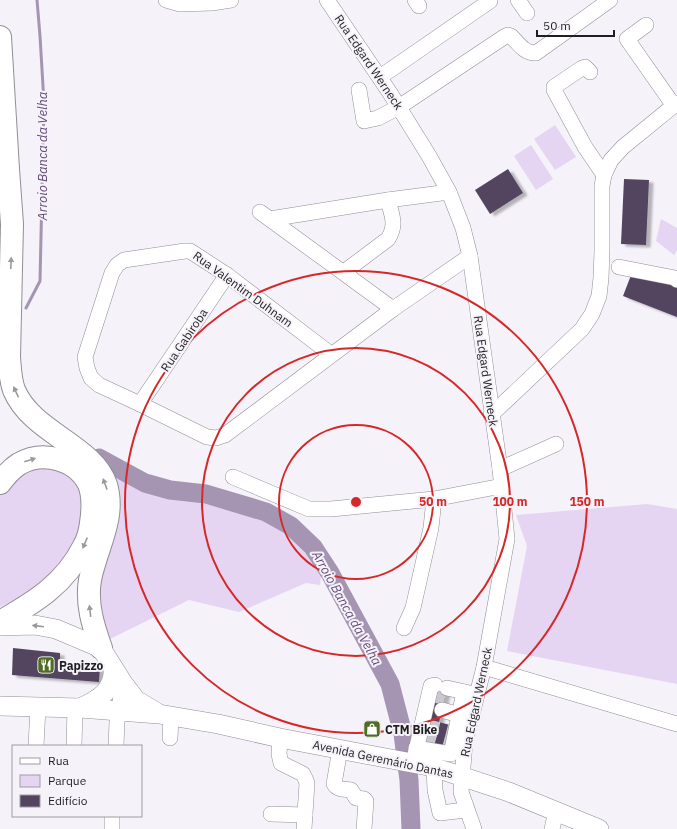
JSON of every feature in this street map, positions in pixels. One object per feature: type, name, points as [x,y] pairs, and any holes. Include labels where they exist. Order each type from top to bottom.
[{"type":"highway","points":[[0,38],[12,224],[9,357],[11,378],[17,395],[29,412],[40,423],[84,455],[94,466],[106,484],[108,513],[104,535],[90,580],[89,598],[90,616],[101,648]]},
{"type":"highway","points":[[0,239],[8,169]]},
{"type":"highway","points":[[0,483],[9,471],[27,460],[47,457],[62,459],[74,466],[82,474],[89,485],[93,498],[93,512],[90,532],[85,546],[74,563],[61,579],[34,603],[0,622]]},
{"type":"main road","points":[[0,626],[35,626],[56,629],[101,648]]},
{"type":"main road","name":"Avenida Geremário Dantas","points":[[101,648],[118,676],[136,700],[165,715]]},
{"type":"main road","points":[[77,708],[92,702],[107,689],[114,676],[118,676]]},
{"type":"main road","name":"Avenida Geremário Dantas","points":[[0,706],[77,708],[165,715],[218,724],[280,738],[340,749],[415,745],[434,768],[509,792],[554,820],[599,829]]},
{"type":"street","points":[[166,0],[180,4],[212,3],[231,0]]},
{"type":"street","name":"Rua Edgard Werneck","points":[[327,0],[380,77],[429,156],[449,192],[463,228],[470,256],[500,470],[507,539],[484,668],[465,701],[465,742],[461,792],[466,810],[474,829]]},
{"type":"street","points":[[359,90],[363,120],[365,122],[378,118],[399,107],[504,37],[508,35],[511,36],[530,54],[536,53],[610,0]]},
{"type":"street","points":[[380,77],[490,1]]},
{"type":"street","points":[[646,25],[627,39],[676,104]]},
{"type":"street","points":[[590,72],[585,67],[582,68],[554,86],[554,90],[585,146],[606,172]]},
{"type":"street","points":[[662,83],[676,104]]},
{"type":"street","points":[[492,415],[582,329],[592,314],[599,296],[601,278],[602,186],[606,172],[611,160],[623,147],[676,104]]},
{"type":"street","points":[[590,144],[606,172]]},
{"type":"street","points":[[393,309],[265,215],[449,192]]},
{"type":"street","points":[[344,272],[388,239],[394,226],[388,200]]},
{"type":"street","name":"Rua Valentim Duhnam","points":[[332,355],[228,275],[186,250],[124,260],[117,265],[112,273],[85,357],[87,368],[92,378],[99,386],[140,404],[207,437],[216,438],[225,435],[332,355],[393,309],[470,256]]},
{"type":"street","points":[[619,267],[676,278]]},
{"type":"street","name":"Rua Gabiroba","points":[[140,404],[228,275]]},
{"type":"street","points":[[500,470],[556,444]]},
{"type":"street","points":[[233,477],[309,509],[331,509],[434,499],[502,486]]},
{"type":"street","points":[[404,628],[414,608],[431,528],[434,499]]},
{"type":"street","points":[[484,668],[677,724]]},
{"type":"street","points":[[116,745],[117,722],[120,711],[118,676]]},
{"type":"street","points":[[436,698],[465,701]]},
{"type":"street","points":[[436,698],[465,701]]},
{"type":"street","points":[[436,698],[415,745],[450,754],[450,739],[465,701]]},
{"type":"street","points":[[36,745],[38,707]]},
{"type":"street","points":[[74,745],[77,708]]},
{"type":"street","points":[[165,715],[170,738]]},
{"type":"street","points":[[271,814],[304,822],[307,782],[303,774],[281,763],[279,758],[280,738]]},
{"type":"street","points":[[340,749],[334,784],[338,788],[351,790],[356,798],[364,799],[366,802],[364,829]]},
{"type":"street","points":[[434,768],[435,790],[440,813],[466,810]]},
{"type":"street","points":[[112,817],[112,829]]},
{"type":"green space","points":[[555,125],[576,157],[555,170],[534,139]]},
{"type":"green space","points":[[531,145],[553,179],[536,190],[514,156]]},
{"type":"green space","points":[[661,219],[677,228],[677,250],[674,255],[656,241]]},
{"type":"green space","points":[[49,466],[76,480],[83,494],[82,518],[76,541],[58,569],[41,586],[0,607],[0,495],[6,484],[18,471]]},
{"type":"green space","points":[[106,467],[275,515],[323,559],[320,585],[306,583],[239,612],[189,600],[108,640],[96,606]]},
{"type":"green space","points":[[647,504],[677,509],[677,684],[507,651],[527,546],[516,515]]},
{"type":"building","points":[[508,169],[523,193],[490,214],[475,190]]},
{"type":"building","points":[[624,179],[649,180],[646,245],[621,244]]},
{"type":"building","points":[[633,270],[677,287],[677,317],[623,296]]},
{"type":"building","name":"Papizzo","points":[[13,648],[60,653],[60,663],[100,667],[99,682],[12,675]]},
{"type":"building","points":[[435,682],[448,685],[439,722],[450,725],[443,750],[419,744]]},
{"type":"waterway","name":"Arroio Banca da Velha","points":[[26,308],[40,281],[44,103],[37,0]]},
{"type":"waterway","name":"Arroio Banca da Velha","points":[[99,458],[145,483],[170,490],[206,494],[266,512],[291,526],[313,547],[330,573],[390,684],[403,734],[409,780],[411,829]]},
{"type":"tunnel","points":[[432,694],[445,698]]},
{"type":"tunnel","points":[[424,726],[448,732]]},
{"type":"tunnel","points":[[421,737],[445,744]]},
{"type":"place","name":"Papizzo","points":[[46,665]]},
{"type":"place","name":"CTM Bike","points":[[372,729]]}]
